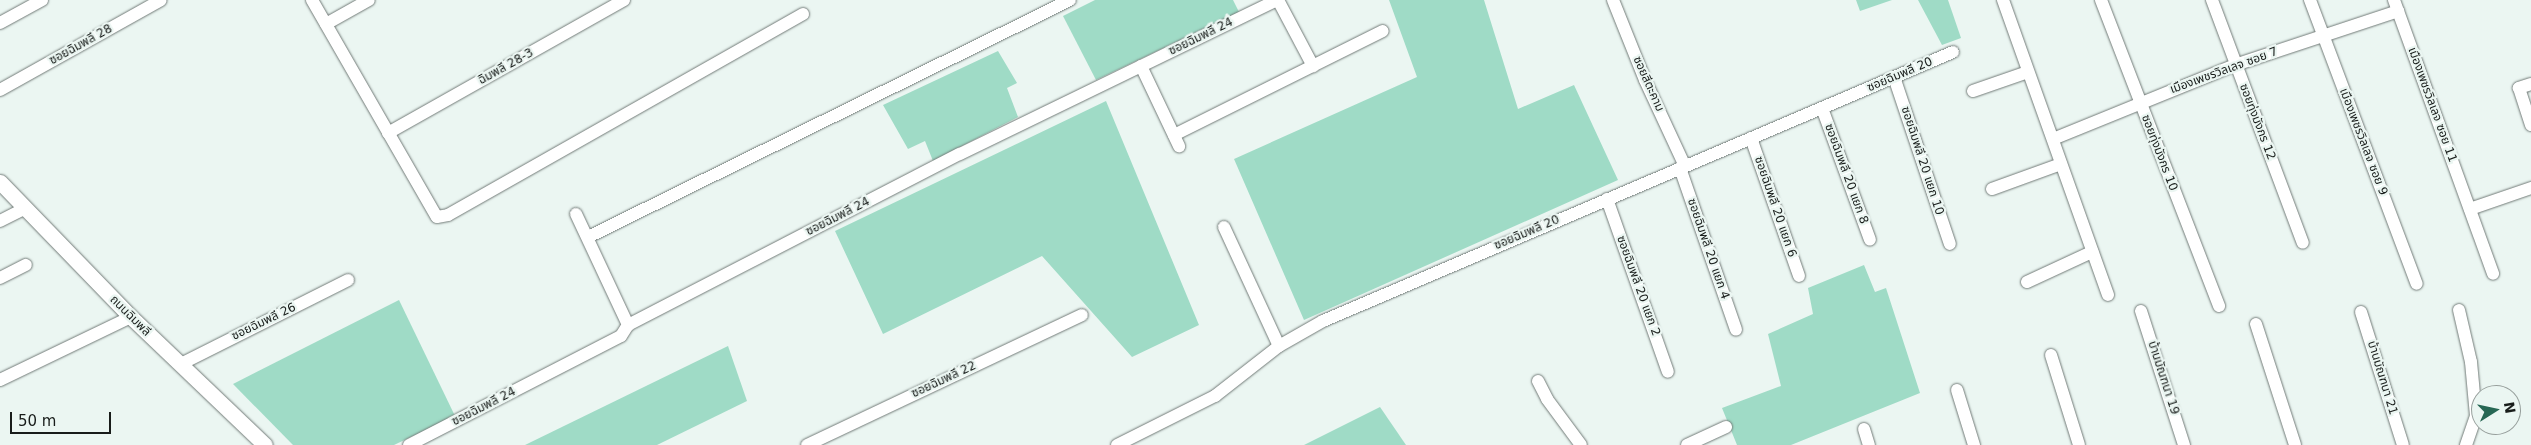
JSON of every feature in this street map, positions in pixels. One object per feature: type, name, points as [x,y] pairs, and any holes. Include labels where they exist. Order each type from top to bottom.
[{"type":"street","points":[[0,23],[42,0]]},
{"type":"street","name":"ซอยฉิมพลี 28","points":[[0,90],[161,0]]},
{"type":"street","points":[[312,0],[429,208],[436,217],[448,215],[803,14]]},
{"type":"street","points":[[326,24],[369,0]]},
{"type":"street","name":"ฉิมพลี 28-3","points":[[388,134],[624,0]]},
{"type":"street","points":[[588,237],[1070,0]]},
{"type":"street","points":[[1277,0],[1313,66]]},
{"type":"street","name":"ซอยฉิมพลี 24","points":[[409,445],[621,336],[628,325],[960,154],[1277,0]]},
{"type":"street","name":"ซอยสีตะคาม","points":[[1613,0],[1682,167]]},
{"type":"street","points":[[2003,0],[2108,295]]},
{"type":"street","name":"ซอยทุ่งมังกร 10","points":[[2101,0],[2219,306]]},
{"type":"street","name":"ซอยทุ่งมังกร 12","points":[[2212,0],[2303,243]]},
{"type":"street","name":"เมืองเพชรวิลเลจ ซอย 9","points":[[2310,0],[2417,284]]},
{"type":"street","name":"เมืองเพชรวิลเลจ ซอย 7","points":[[2053,139],[2235,65],[2323,36],[2396,6]]},
{"type":"street","name":"เมืองเพชรวิลเลจ ซอย 11","points":[[2396,6],[2493,274]]},
{"type":"street","points":[[1141,66],[1177,140],[1313,66],[1383,31]]},
{"type":"street","name":"ซอยฉิมพลี 20","points":[[1117,445],[1215,396],[1278,346],[1323,321],[1954,52]]},
{"type":"street","points":[[1973,91],[2028,72]]},
{"type":"street","name":"ซอยฉิมพลี 20 แยก 10","points":[[1894,77],[1950,244]]},
{"type":"street","points":[[2531,84],[2519,88],[2531,125]]},
{"type":"street","name":"ซอยฉิมพลี 20 แยก 8","points":[[1822,108],[1870,240]]},
{"type":"street","name":"ซอยฉิมพลี 20 แยก 6","points":[[1751,138],[1799,276]]},
{"type":"street","points":[[1992,188],[2061,164]]},
{"type":"street","name":"ซอยฉิมพลี 20 แยก 4","points":[[1682,167],[1736,330]]},
{"type":"street","name":"ถนนฉิมพลี","points":[[0,182],[131,318],[265,445]]},
{"type":"street","points":[[2470,209],[2531,188]]},
{"type":"street","name":"ซอยฉิมพลี 20 แยก 2","points":[[1607,199],[1668,372]]},
{"type":"street","points":[[0,221],[25,208]]},
{"type":"street","points":[[576,214],[628,325]]},
{"type":"street","points":[[1224,227],[1278,346]]},
{"type":"street","points":[[2026,282],[2092,252]]},
{"type":"street","points":[[0,278],[26,265]]},
{"type":"street","name":"ซอยฉิมพลี 26","points":[[181,364],[348,280]]},
{"type":"street","points":[[2459,310],[2471,362],[2476,416],[2466,445]]},
{"type":"street","name":"บ้านมัณฑนา 19","points":[[2141,311],[2184,445]]},
{"type":"street","name":"บ้านมัณฑนา 21","points":[[2361,312],[2402,445]]},
{"type":"street","name":"ซอยฉิมพลี 22","points":[[807,445],[1082,316]]},
{"type":"street","points":[[0,380],[131,318]]},
{"type":"street","points":[[2256,324],[2295,445]]},
{"type":"street","points":[[2051,355],[2080,445]]},
{"type":"street","points":[[1538,381],[1548,400],[1581,445]]},
{"type":"street","points":[[1957,390],[1974,445]]},
{"type":"street","points":[[1687,445],[1726,427]]},
{"type":"street","points":[[1864,429],[1869,445]]},
{"type":"green space","points":[[1095,0],[1233,0],[1239,12],[1096,80],[1063,16]]},
{"type":"green space","points":[[1389,0],[1484,0],[1518,109],[1574,85],[1618,180],[1304,320],[1234,159],[1417,77]]},
{"type":"green space","points":[[1856,0],[1892,0],[1860,11]]},
{"type":"green space","points":[[1918,0],[1948,0],[1961,38],[1942,45]]},
{"type":"green space","points":[[998,51],[1017,83],[1007,88],[1018,117],[933,161],[925,141],[908,149],[883,105]]},
{"type":"green space","points":[[1106,101],[1199,325],[1132,357],[1042,256],[883,334],[835,231]]},
{"type":"green space","points":[[1864,265],[1875,292],[1886,288],[1920,393],[1791,445],[1737,445],[1722,408],[1781,386],[1768,334],[1813,314],[1808,288]]},
{"type":"green space","points":[[399,300],[455,416],[394,445],[293,445],[233,384]]},
{"type":"green space","points":[[728,346],[747,401],[657,445],[525,445]]},
{"type":"green space","points":[[1380,407],[1406,445],[1304,445]]}]
